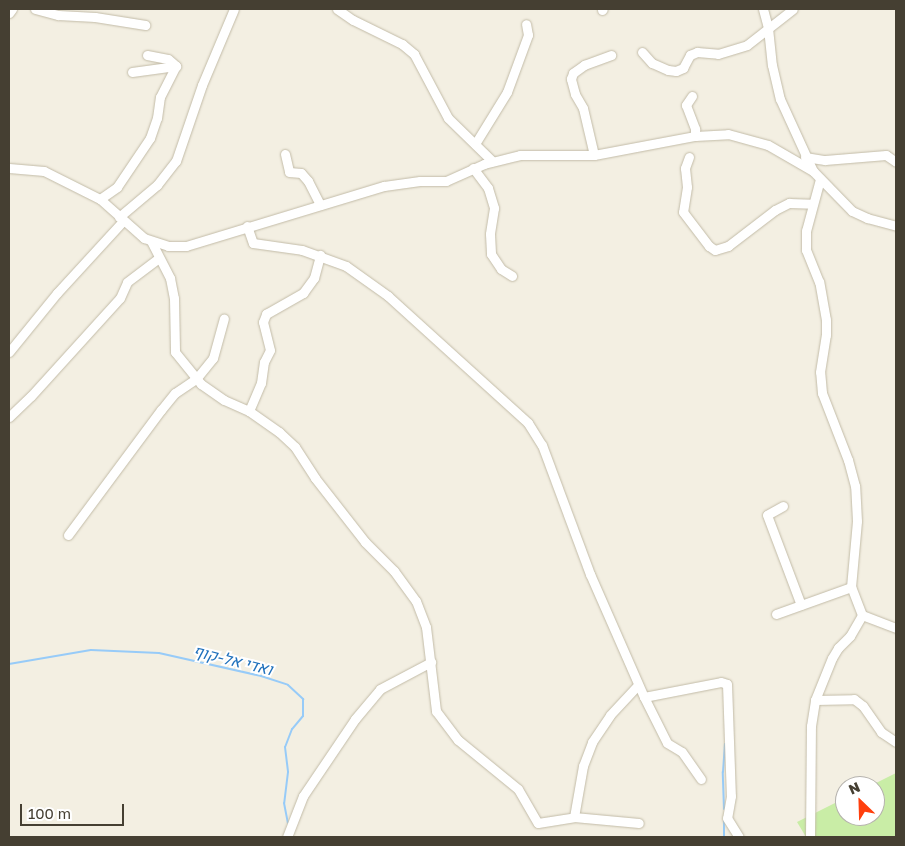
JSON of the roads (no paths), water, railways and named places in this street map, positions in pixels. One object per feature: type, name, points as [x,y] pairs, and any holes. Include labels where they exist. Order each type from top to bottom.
[{"type":"street","points":[[9,13],[12,9]]},
{"type":"street","points":[[35,9],[58,15],[95,17],[145,25]]},
{"type":"street","points":[[9,352],[121,219],[157,185],[176,161],[202,85],[234,9]]},
{"type":"street","points":[[337,9],[353,20],[402,44],[414,54],[448,118],[492,161]]},
{"type":"street","points":[[763,9],[768,28],[772,65],[780,99],[813,171],[852,211],[867,218],[896,226]]},
{"type":"street","points":[[642,52],[652,63],[668,70],[676,70],[683,68],[690,55],[697,52],[718,54],[747,45],[793,9]]},
{"type":"street","points":[[475,144],[506,92],[528,35],[526,24]]},
{"type":"street","points":[[147,55],[168,59],[176,66]]},
{"type":"street","points":[[594,155],[583,108],[575,94],[571,79],[572,73],[584,65],[611,55]]},
{"type":"street","points":[[100,199],[116,186],[150,138],[157,118],[160,97],[176,66]]},
{"type":"street","points":[[132,72],[176,66]]},
{"type":"street","points":[[692,96],[686,105],[695,129],[695,136]]},
{"type":"street","points":[[9,168],[44,171],[100,199],[144,238],[168,246],[186,246],[384,186],[420,181],[446,181],[492,161],[520,155],[594,155],[695,136],[728,134],[768,145],[813,171]]},
{"type":"street","points":[[285,154],[289,172],[301,173],[308,180],[320,205]]},
{"type":"street","points":[[805,157],[825,160],[886,156],[896,162]]},
{"type":"street","points":[[690,157],[685,168],[687,187],[684,212],[709,246],[716,250],[728,246],[775,210],[789,203],[812,204]]},
{"type":"street","points":[[473,168],[488,188],[494,208],[490,234],[491,254],[501,268],[512,276]]},
{"type":"street","points":[[820,179],[806,231],[806,250],[819,282],[826,320],[826,335],[820,372],[822,393],[848,460],[855,486],[857,522],[851,587],[862,616],[896,628]]},
{"type":"street","points":[[247,226],[254,243],[320,255],[346,266],[388,296],[528,423],[536,433],[590,574],[638,685],[667,743],[682,752],[701,779]]},
{"type":"street","points":[[151,241],[170,278],[174,298],[175,352],[196,379],[224,400],[249,412],[279,432],[295,447],[315,478],[365,542],[394,571],[416,601],[426,627],[436,711],[458,740],[518,789],[538,823],[574,817],[639,823]]},
{"type":"street","points":[[249,412],[261,383],[264,362],[270,350],[263,322],[266,314],[303,293],[314,278],[320,255]]},
{"type":"street","points":[[9,417],[31,396],[120,298],[127,282],[159,258]]},
{"type":"street","points":[[68,535],[161,410],[175,393],[196,379],[213,358],[224,318]]},
{"type":"street","points":[[783,506],[767,515],[800,605]]},
{"type":"street","points":[[776,614],[851,587]]},
{"type":"street","points":[[810,837],[811,726],[815,700],[832,658],[838,648],[850,636],[862,616]]},
{"type":"street","points":[[287,837],[307,789],[355,720],[380,689],[431,662]]},
{"type":"street","points":[[644,697],[721,682],[727,684],[731,796],[727,818],[739,837]]},
{"type":"street","points":[[574,817],[583,766],[592,742],[610,715],[638,685]]},
{"type":"street","points":[[815,700],[854,698],[863,706],[881,732],[896,742]]},
{"type":"waterway","name":"ואדי אל-קוף","points":[[9,664],[91,650],[159,653],[261,676],[288,685],[303,699],[303,716],[292,729],[285,747],[288,772],[284,803],[288,823]]},
{"type":"waterway","points":[[724,809],[723,772],[725,744]]},
{"type":"waterway","points":[[724,819],[724,837]]}]
